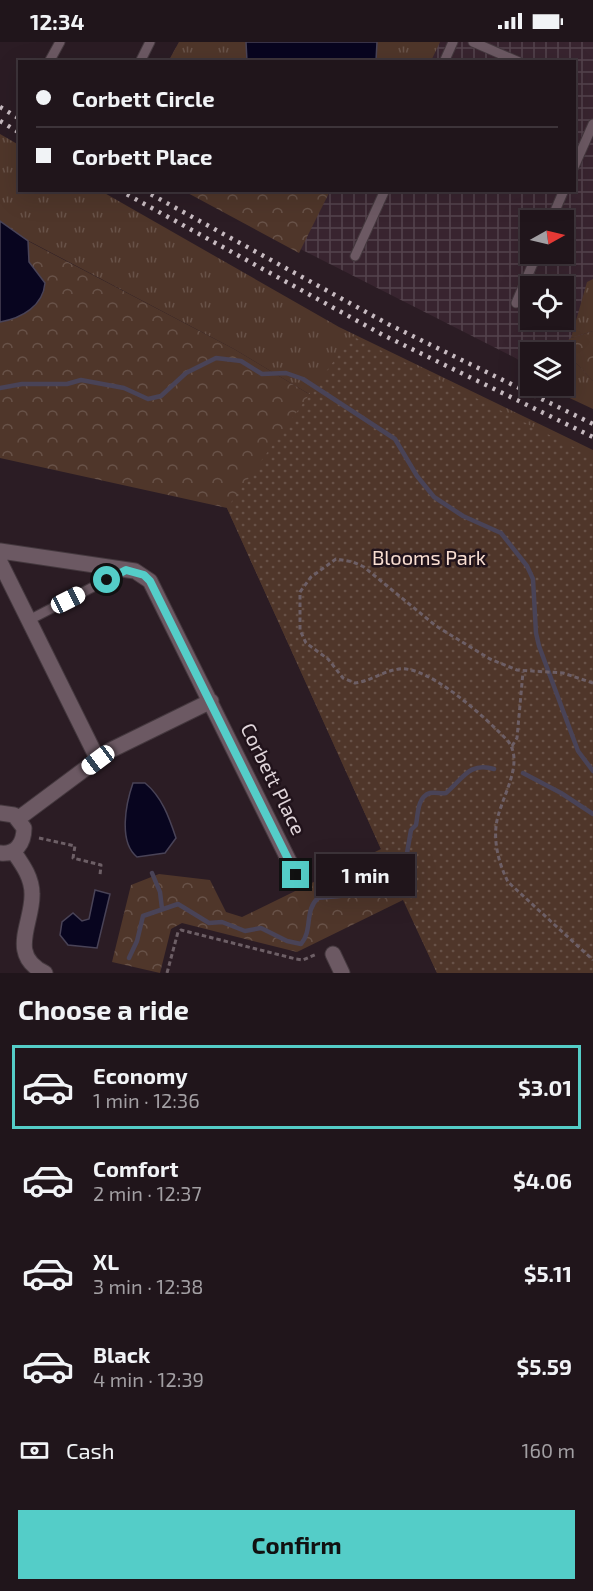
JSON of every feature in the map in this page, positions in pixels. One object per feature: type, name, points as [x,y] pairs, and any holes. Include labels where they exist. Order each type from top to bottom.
[{"type":"street","name":"Corbett Place","points":[[0,551],[126,570],[144,575],[150,581],[296,875]]},
{"type":"street","points":[[0,562],[98,760]]},
{"type":"street","points":[[19,818],[126,742],[211,701]]},
{"type":"street","points":[[0,813],[10,813],[19,818],[24,833],[20,846],[7,852],[26,870],[32,893],[23,945],[30,963],[45,973]]},
{"type":"street","points":[[333,954],[342,973]]},
{"type":"lane","points":[[50,60],[60,42]]},
{"type":"lane","points":[[141,60],[149,42]]},
{"type":"lane","points":[[445,60],[453,42]]},
{"type":"lane","points":[[473,42],[514,60]]},
{"type":"lane","points":[[576,162],[593,124]]},
{"type":"lane","points":[[355,256],[384,192]]},
{"type":"lane","points":[[555,210],[563,192]]},
{"type":"lane","points":[[516,303],[533,264]]},
{"type":"lane","points":[[29,620],[126,570]]},
{"type":"path","points":[[593,683],[561,673],[523,672],[490,659],[461,644],[392,592],[375,574],[353,562],[336,559],[311,576],[300,592],[299,619],[306,643],[328,659],[343,678],[355,683],[380,673],[410,668],[429,675],[500,732],[512,747],[514,764],[496,827],[496,843],[503,872],[516,890],[593,960]]},
{"type":"path","points":[[512,747],[517,738],[523,672]]},
{"type":"path","points":[[37,838],[75,846],[73,858],[101,865],[100,875]]},
{"type":"path","points":[[167,973],[178,932],[181,930],[300,960],[310,958],[330,948],[333,954]]},
{"type":"shaded area","points":[[179,42],[593,42],[593,397],[574,368],[574,342],[520,342],[520,360],[188,192],[576,192],[576,60],[169,60]]},
{"type":"green space","points":[[179,42],[440,42],[431,60],[169,60]]},
{"type":"green space","points":[[0,134],[18,144],[18,192],[103,192],[339,327],[593,450],[593,546],[424,463],[234,349],[29,241],[29,262],[45,283],[0,322]]},
{"type":"green space","points":[[186,192],[330,192],[299,253]]},
{"type":"green space","name":"Blooms Park","points":[[28,241],[234,349],[424,463],[593,973],[437,973],[403,900],[297,952],[182,923],[171,929],[160,973],[112,962],[131,885],[159,874],[210,880],[226,912],[242,917],[381,849],[227,508],[0,458],[0,322],[30,310],[40,298],[45,283],[29,262]]},
{"type":"green space","points":[[593,279],[593,331],[571,338],[574,330],[587,282]]},
{"type":"green space","points":[[593,331],[593,381],[574,361],[574,342],[566,342]]},
{"type":"green space","name":"Blooms Park","points":[[352,336],[593,457],[593,973],[437,973],[227,508]]},
{"type":"green space","points":[[574,361],[593,381],[593,409],[565,396],[574,396]]},
{"type":"water","points":[[246,42],[377,42],[376,60],[247,60]]},
{"type":"water","points":[[0,221],[28,241],[29,262],[45,283],[40,298],[30,310],[0,322]]},
{"type":"water","points":[[133,783],[145,783],[156,795],[168,815],[176,838],[165,853],[137,857],[127,842],[126,811]]},
{"type":"water","points":[[95,890],[110,894],[97,948],[68,945],[60,935],[62,922],[73,913],[82,921],[89,919]]},
{"type":"waterway","points":[[0,388],[22,384],[67,384],[81,380],[124,388],[148,399],[161,396],[186,373],[216,358],[241,361],[262,374],[286,373],[303,379],[395,439],[417,476],[434,497],[463,516],[501,533],[527,566],[533,579],[536,633],[539,646],[578,751],[593,771]]},
{"type":"waterway","points":[[129,958],[137,941],[143,916],[178,904],[209,923],[222,922],[245,931],[261,928],[287,941],[301,944],[307,933],[311,909],[318,898],[340,896],[352,883],[361,884],[378,877],[390,883],[404,881],[405,872],[397,872],[393,867],[407,853],[411,830],[416,825],[419,807],[426,795],[446,793],[472,770],[485,767],[494,769]]},
{"type":"waterway","points":[[523,773],[561,793],[593,814]]},
{"type":"waterway","points":[[152,873],[160,892],[162,909]]},
{"type":"railway","points":[[0,107],[18,118]]},
{"type":"railway","points":[[0,121],[18,132]]},
{"type":"railway","points":[[123,192],[383,335],[593,437]]},
{"type":"railway","points":[[147,192],[388,324],[593,424]]},
{"type":"route","points":[[107,580],[126,570],[135,571],[144,575],[158,593],[296,875]]}]
